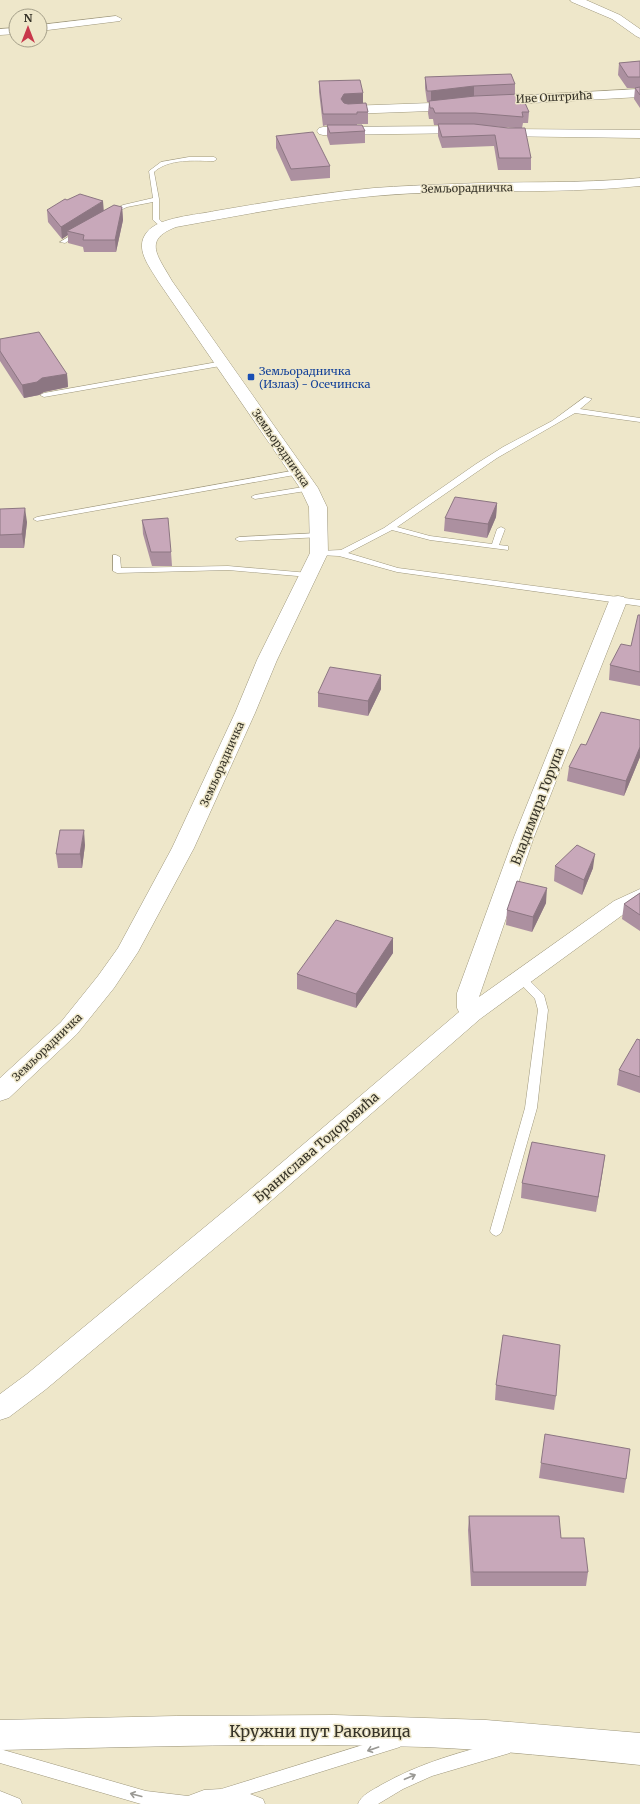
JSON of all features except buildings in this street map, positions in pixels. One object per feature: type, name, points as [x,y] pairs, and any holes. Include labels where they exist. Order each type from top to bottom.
[{"type":"street","points":[[576,0],[616,17],[640,34]]},
{"type":"street","points":[[48,27],[116,19]]},
{"type":"street","name":"Иве Оштрића","points":[[481,101],[640,93]]},
{"type":"street","points":[[348,110],[431,107],[468,102]]},
{"type":"street","points":[[324,131],[483,131],[507,134],[640,134]]},
{"type":"street","name":"Земљорадничка","points":[[0,1092],[69,1028],[102,988],[127,952],[183,848],[267,660],[319,553],[318,507],[309,488],[166,281],[150,255],[148,246],[151,236],[163,226],[273,206],[381,192],[440,188],[586,187],[640,182]]},
{"type":"street","name":"Владимира Горупа","points":[[472,1013],[468,1008],[467,1001],[470,985],[524,836],[618,601]]},
{"type":"street","name":"Бранислава Тодоровића","points":[[0,1409],[36,1382],[249,1205],[472,1013],[621,906],[640,896]]},
{"type":"street","name":"Кружни пут Раковица","points":[[0,1735],[176,1731],[334,1730],[486,1735],[640,1749]]},
{"type":"lane","points":[[163,226],[156,220],[156,199],[152,172],[154,167],[164,162],[214,159]]},
{"type":"lane","points":[[106,215],[125,206],[156,199]]},
{"type":"lane","points":[[63,242],[88,227]]},
{"type":"lane","points":[[44,395],[223,363]]},
{"type":"lane","points":[[339,553],[357,546],[392,528],[473,469],[576,411],[588,399]]},
{"type":"lane","points":[[576,411],[640,420]]},
{"type":"lane","points":[[37,519],[297,472]]},
{"type":"lane","points":[[255,497],[309,488]]},
{"type":"lane","points":[[392,528],[430,538],[505,548]]},
{"type":"lane","points":[[495,546],[501,529]]},
{"type":"lane","points":[[239,539],[319,535]]},
{"type":"lane","points":[[319,553],[339,553],[397,570],[640,603]]},
{"type":"lane","points":[[116,557],[117,571],[228,568],[309,575]]},
{"type":"lane","points":[[496,1231],[531,1108],[535,1062],[543,1010],[540,998],[520,978]]},
{"type":"lane","points":[[0,1756],[146,1798],[187,1803],[206,1797],[224,1795],[340,1760],[424,1732]]},
{"type":"lane","points":[[365,1804],[399,1782],[435,1767],[478,1754],[543,1740]]},
{"type":"lane","points":[[224,1795],[242,1798],[258,1804]]},
{"type":"lane","points":[[0,1798],[14,1804]]},
{"type":"place","name":"Земљорадничка (Излаз) - Осечинска","points":[[251,377]]}]
